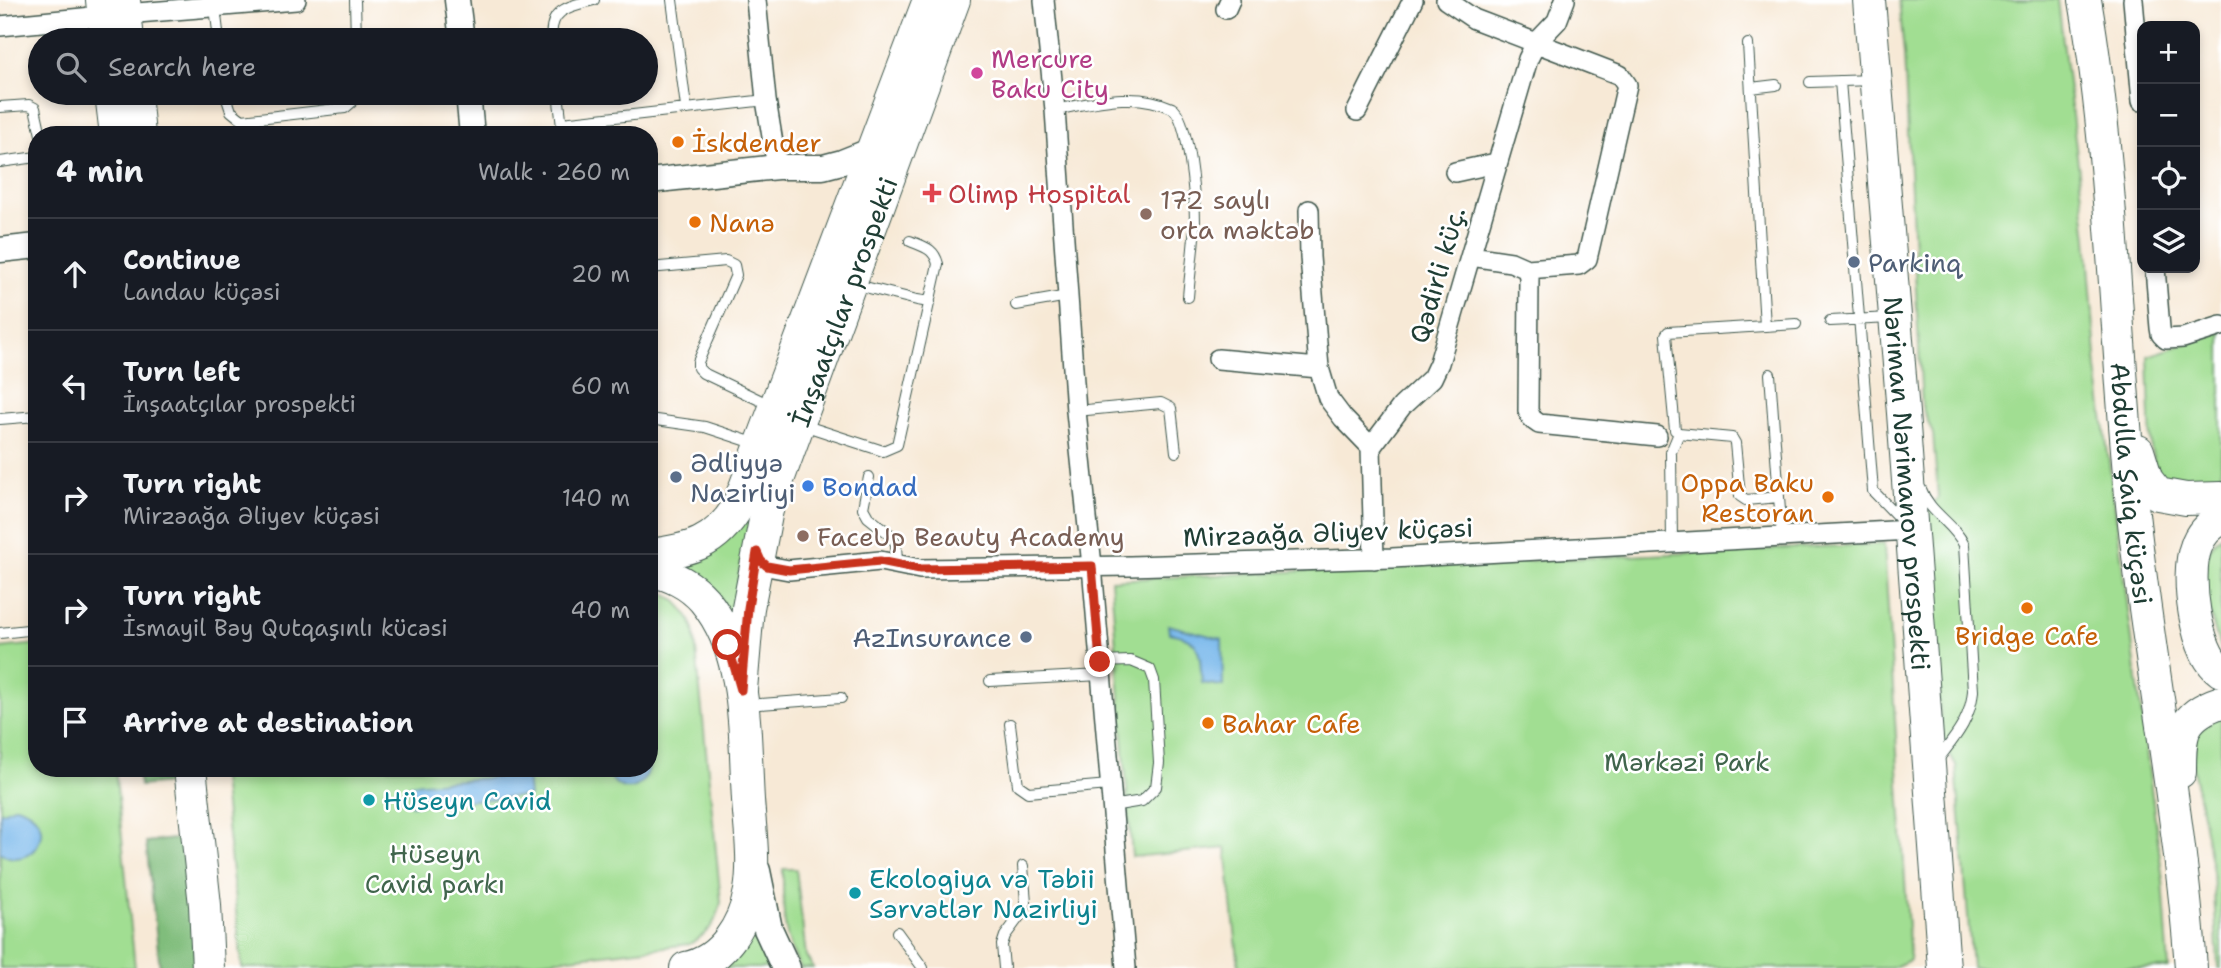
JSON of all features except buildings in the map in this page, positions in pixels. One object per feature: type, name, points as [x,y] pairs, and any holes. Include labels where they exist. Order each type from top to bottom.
[{"type":"main road","name":"İnşaatçılar prospekti","points":[[741,698],[747,621],[757,552],[786,415],[855,195],[929,0]]},
{"type":"main road","name":"İnşaatçılar prospekti","points":[[658,553],[694,546],[720,531],[737,506],[760,445],[786,415],[849,283],[954,0]]},
{"type":"main road","name":"Nəriman Nərimanov prospekti","points":[[1869,0],[1930,770],[1943,968]]},
{"type":"main road","name":"Abdulla Şaiq küçəsi","points":[[2085,0],[2101,124],[2123,396],[2143,593],[2180,854],[2191,968]]},
{"type":"main road","points":[[112,105],[115,126]]},
{"type":"main road","points":[[136,105],[138,126]]},
{"type":"main road","points":[[2123,396],[2151,487],[2158,494],[2175,498],[2221,498]]},
{"type":"main road","points":[[2221,519],[2208,528],[2196,544],[2192,579],[2204,649],[2209,660],[2221,671]]},
{"type":"main road","points":[[658,572],[680,580],[705,602],[728,645],[741,698],[751,839],[763,913],[786,968]]},
{"type":"main road","points":[[2180,854],[2180,754],[2183,732],[2191,716],[2221,702]]},
{"type":"main road","points":[[191,777],[205,905],[208,968]]},
{"type":"main road","points":[[686,968],[716,955],[738,925],[750,891],[751,839]]},
{"type":"main road","points":[[205,905],[224,968]]},
{"type":"street","points":[[0,26],[115,19],[296,0]]},
{"type":"street","points":[[457,0],[460,28]]},
{"type":"street","points":[[756,0],[766,100],[777,167]]},
{"type":"street","points":[[1044,0],[1055,110],[1076,411],[1126,968]]},
{"type":"street","points":[[1357,110],[1413,0]]},
{"type":"street","points":[[1446,0],[1474,19],[1620,75],[1628,85],[1587,259],[1578,265],[1527,269],[1521,265],[1471,256]]},
{"type":"street","name":"Qədirli küç.","points":[[1371,447],[1402,406],[1432,378],[1439,363],[1528,59],[1536,43],[1557,21],[1565,0]]},
{"type":"street","points":[[2133,0],[2140,84]]},
{"type":"street","points":[[469,105],[471,126]]},
{"type":"street","points":[[658,180],[777,167],[822,167],[872,150]]},
{"type":"street","points":[[1455,172],[1496,163]]},
{"type":"street","points":[[822,167],[855,195]]},
{"type":"street","points":[[1309,210],[1319,368],[1328,398],[1371,447],[1374,559]]},
{"type":"street","points":[[0,250],[28,247]]},
{"type":"street","points":[[1527,269],[1528,411],[1532,419],[1539,424],[1657,436]]},
{"type":"street","points":[[2155,273],[2160,328],[2166,339],[2183,338],[2221,326]]},
{"type":"street","points":[[1218,359],[1319,368]]},
{"type":"street","name":"Mirzəağa Əliyev küçəsi","points":[[757,552],[767,566],[789,570],[880,561],[897,562],[910,569],[1092,566],[1374,559],[1911,530]]},
{"type":"lane","points":[[355,0],[356,28]]},
{"type":"lane","points":[[554,28],[555,17],[563,8],[594,0]]},
{"type":"lane","points":[[672,0],[686,107]]},
{"type":"lane","points":[[215,7],[218,28]]},
{"type":"lane","points":[[1748,44],[1765,326]]},
{"type":"lane","points":[[1810,82],[1877,80]]},
{"type":"lane","points":[[1840,81],[1873,491],[1911,530]]},
{"type":"lane","points":[[1751,88],[1776,85]]},
{"type":"lane","points":[[1055,110],[1121,98],[1171,108],[1179,114],[1187,137],[1195,221],[1188,297]]},
{"type":"lane","points":[[562,123],[766,100]]},
{"type":"lane","points":[[0,107],[29,105],[35,108],[39,126]]},
{"type":"lane","points":[[228,105],[230,111],[242,120],[345,108],[348,105]]},
{"type":"lane","points":[[560,105],[562,126]]},
{"type":"lane","points":[[0,162],[28,159]]},
{"type":"lane","points":[[658,267],[726,261],[734,265],[736,275],[698,362],[698,368],[703,373],[786,415],[883,451],[897,445],[938,264],[931,249],[910,241]]},
{"type":"lane","points":[[849,283],[930,302]]},
{"type":"lane","points":[[1016,304],[1068,296]]},
{"type":"lane","points":[[1830,321],[1895,318]]},
{"type":"lane","points":[[1779,497],[1746,500],[1740,496],[1735,443],[1732,438],[1679,433],[1675,430],[1665,335],[1668,332],[1796,324]]},
{"type":"lane","points":[[1770,374],[1782,537]]},
{"type":"lane","points":[[1076,411],[1161,403],[1171,408],[1177,452]]},
{"type":"lane","points":[[0,419],[28,416]]},
{"type":"lane","points":[[658,420],[705,427],[760,445]]},
{"type":"lane","points":[[1904,432],[1927,503],[1959,533],[1964,545],[1973,691],[1971,708],[1964,724],[1930,770]]},
{"type":"lane","points":[[1672,543],[1671,452],[1679,433]]},
{"type":"lane","points":[[869,477],[863,508],[868,517],[892,536],[896,544],[897,562]]},
{"type":"lane","points":[[0,633],[28,630]]},
{"type":"lane","points":[[990,681],[1101,668],[1131,661],[1150,669],[1155,691],[1159,764],[1156,787],[1142,801],[1111,806]]},
{"type":"lane","points":[[741,698],[841,698]]},
{"type":"lane","points":[[1010,724],[1018,785],[1022,789],[1028,792],[1109,785]]},
{"type":"lane","points":[[1004,968],[1002,945],[1005,936],[1022,914],[1026,902],[1023,866]]},
{"type":"lane","points":[[897,932],[923,968]]},
{"type":"green space","points":[[1899,0],[2058,0],[2087,238],[2097,369],[2163,881],[2169,968],[1972,968],[1956,765],[1942,740],[1925,518],[1938,497],[1933,434],[1922,407]]},
{"type":"green space","points":[[2221,332],[2221,486],[2167,484],[2157,474],[2151,449],[2148,356]]},
{"type":"green space","points":[[758,491],[739,573],[734,623],[712,587],[699,574],[679,561]]},
{"type":"green space","points":[[2221,536],[2221,651],[2209,608],[2205,574],[2212,546]]},
{"type":"green space","name":"Mərkəzi Park","points":[[1884,544],[1910,960],[1892,968],[1239,968],[1226,848],[1132,857],[1111,580]]},
{"type":"green space","name":"Hüseyn Cavid parkı","points":[[658,591],[677,602],[687,614],[694,629],[721,902],[717,916],[702,936],[690,944],[483,968],[242,968],[222,777],[658,777]]},
{"type":"green space","points":[[28,645],[28,777],[116,777],[135,968],[0,968],[0,648]]},
{"type":"green space","points":[[2221,712],[2221,968],[2218,968],[2213,872],[2192,762],[2194,736]]},
{"type":"green space","points":[[138,777],[179,777],[179,782],[140,786]]},
{"type":"green space","points":[[183,838],[197,968],[160,968],[146,842]]},
{"type":"green space","points":[[783,869],[796,869],[806,956],[813,968],[801,968],[790,945],[785,920]]},
{"type":"green space","points":[[752,917],[773,968],[719,968]]},
{"type":"water","points":[[1168,625],[1222,639],[1223,686],[1202,683],[1199,655],[1194,643],[1180,635],[1169,633]]},
{"type":"water","points":[[527,777],[529,796],[411,805],[410,784]]},
{"type":"water","points":[[611,777],[645,777],[634,787],[622,787]]},
{"type":"water","points":[[16,806],[31,813],[39,822],[41,833],[32,852],[23,857],[12,857],[0,852],[0,813]]},
{"type":"place","name":"Mercure Baku City","points":[[977,73]]},
{"type":"place","name":"İskdender","points":[[678,142]]},
{"type":"place","name":"Olimp Hospital","points":[[932,193]]},
{"type":"place","name":"172 saylı orta məktəb","points":[[1146,214]]},
{"type":"place","name":"Nanə","points":[[695,222]]},
{"type":"place","name":"Parkinq","points":[[1854,262]]},
{"type":"place","name":"Ədliyyə Nazirliyi","points":[[676,477]]},
{"type":"place","name":"Bondad","points":[[808,486]]},
{"type":"place","name":"Oppa Baku Restoran","points":[[1828,497]]},
{"type":"place","name":"FaceUp Beauty Academy","points":[[803,536]]},
{"type":"place","name":"Bridge Cafe","points":[[2027,608]]},
{"type":"place","name":"AzInsurance","points":[[1026,637]]},
{"type":"place","name":"Bahar Cafe","points":[[1208,723]]},
{"type":"place","name":"Hüseyn Cavid","points":[[369,800]]},
{"type":"place","name":"Ekologiya və Təbii Sərvətlər Nazirliyi","points":[[855,893]]},
{"type":"route","points":[[728,645],[741,690],[748,608],[757,552],[767,566],[789,570],[880,561],[897,562],[910,569],[1092,566],[1100,662]]}]
